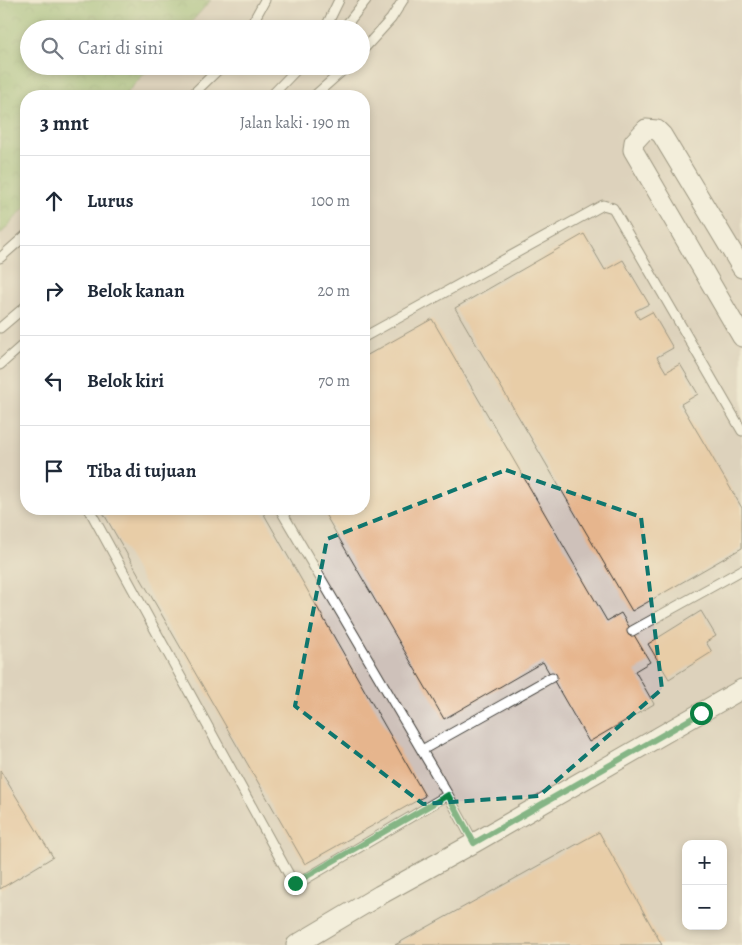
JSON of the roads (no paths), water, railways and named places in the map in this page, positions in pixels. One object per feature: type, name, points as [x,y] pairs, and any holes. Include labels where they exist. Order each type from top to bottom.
[{"type":"street","points":[[742,268],[666,142],[657,130],[646,129],[634,142],[633,150],[742,337]]},
{"type":"street","points":[[296,945],[742,688]]},
{"type":"lane","points":[[254,20],[265,0]]},
{"type":"lane","points":[[330,20],[339,0]]},
{"type":"lane","points":[[351,20],[366,0]]},
{"type":"lane","points":[[370,42],[391,20],[403,0]]},
{"type":"lane","points":[[197,90],[213,75]]},
{"type":"lane","points":[[277,90],[291,75]]},
{"type":"lane","points":[[321,90],[338,75]]},
{"type":"lane","points":[[370,334],[603,205],[608,205],[613,208],[742,431]]},
{"type":"lane","points":[[0,258],[20,240]]},
{"type":"lane","points":[[0,328],[20,311]]},
{"type":"lane","points":[[0,365],[20,347]]},
{"type":"lane","points":[[92,515],[292,882],[297,884],[448,795]]},
{"type":"lane","points":[[284,515],[422,750],[474,843]]},
{"type":"lane","points":[[632,631],[742,570]]},
{"type":"lane","points":[[422,750],[552,677]]}]
